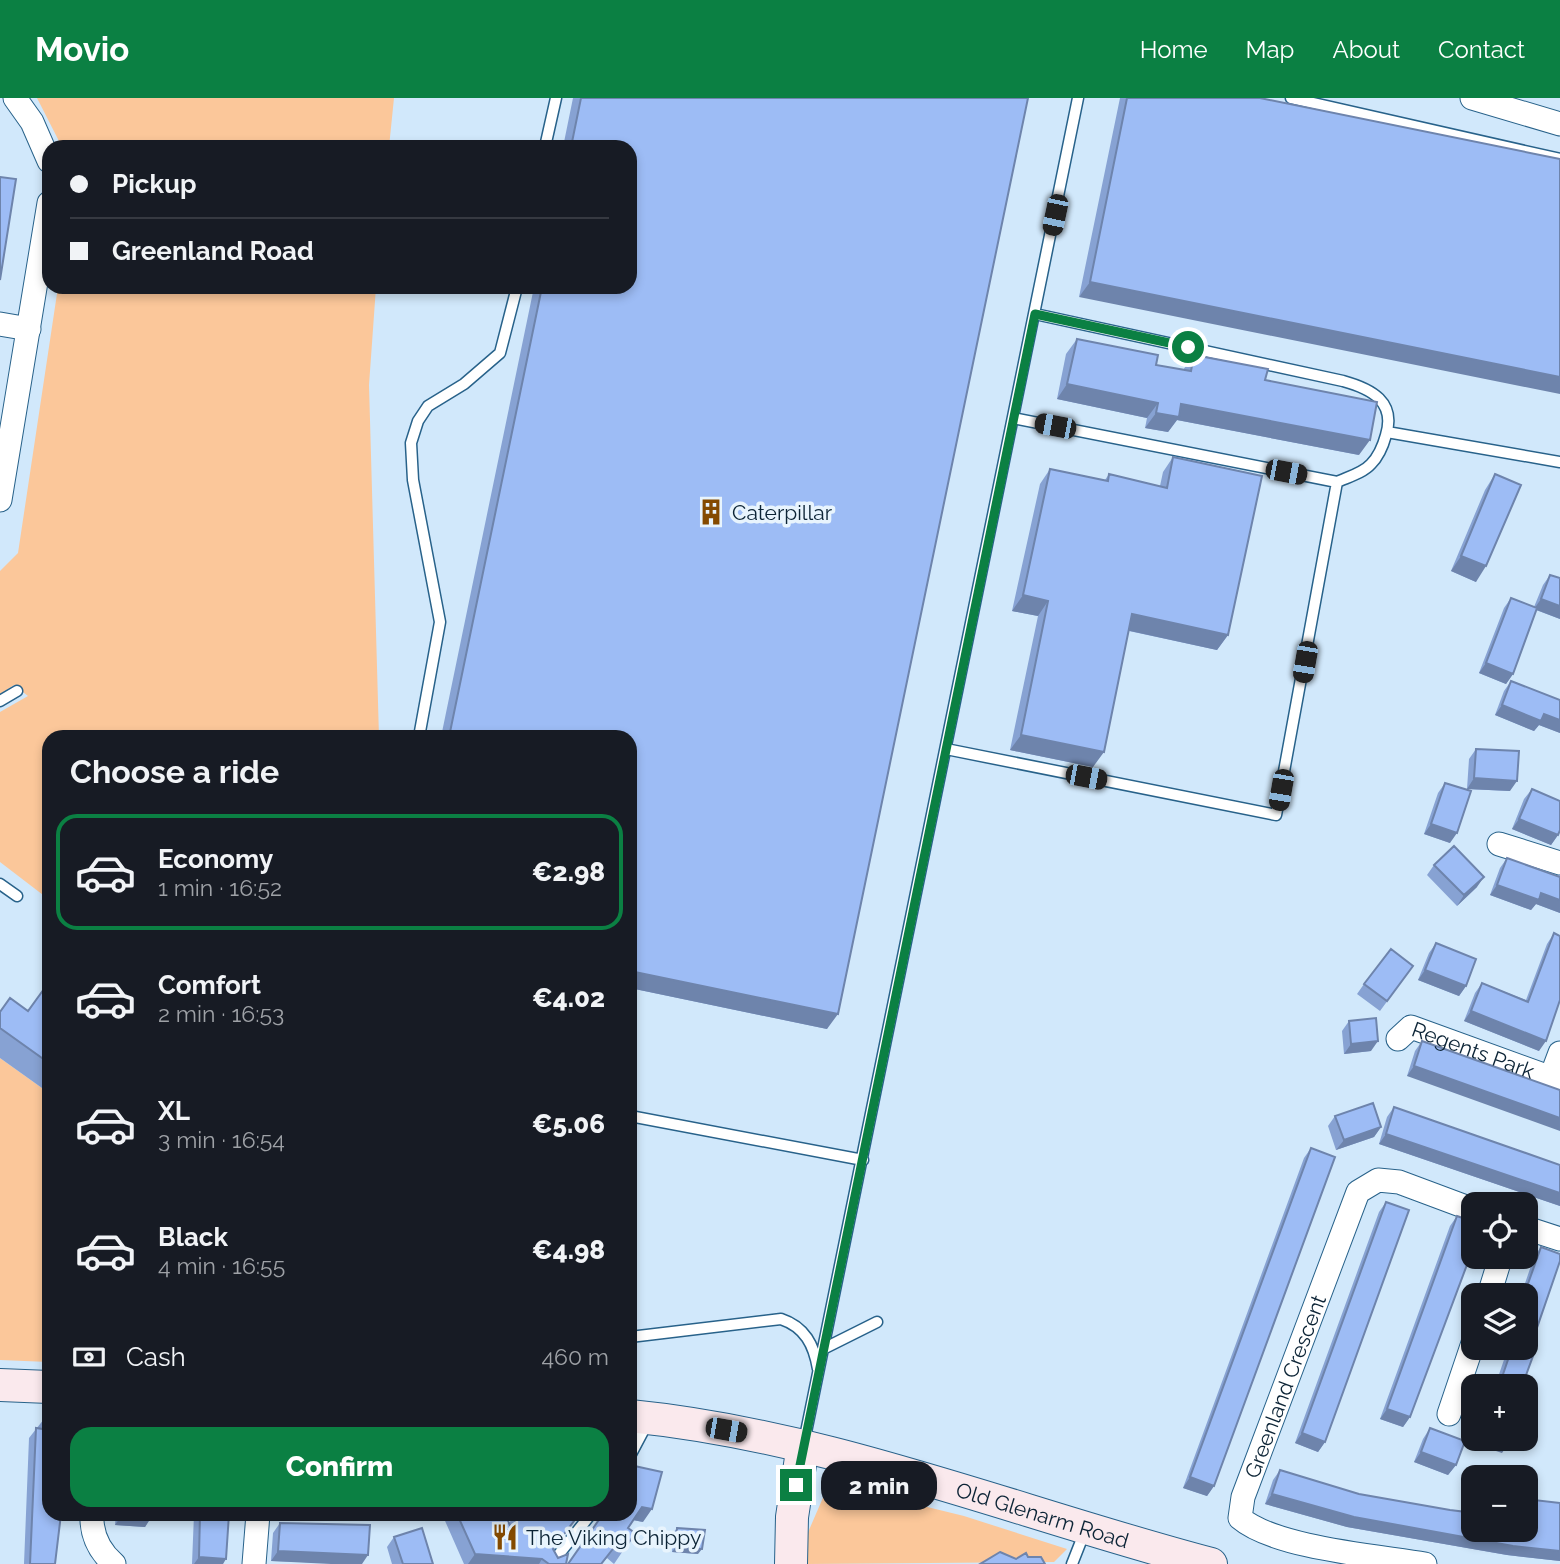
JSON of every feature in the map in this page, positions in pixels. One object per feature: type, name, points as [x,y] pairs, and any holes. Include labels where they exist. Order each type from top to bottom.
[{"type":"street","points":[[15,98],[33,122],[42,144]]},
{"type":"street","points":[[1472,98],[1560,124]]},
{"type":"street","points":[[0,500],[42,246]]},
{"type":"street","points":[[0,324],[29,329]]},
{"type":"street","points":[[1499,844],[1560,863]]},
{"type":"street","name":"Regents Park","points":[[1398,1039],[1411,1027],[1556,1079],[1560,1053]]},
{"type":"street","name":"Greenland Crescent","points":[[1425,1564],[1287,1539],[1252,1528],[1240,1518],[1243,1497],[1358,1192],[1378,1180],[1399,1182],[1461,1205]]},
{"type":"street","points":[[1538,1232],[1560,1239]]},
{"type":"street","points":[[1449,1414],[1467,1360]]},
{"type":"street","points":[[0,1385],[42,1387]]},
{"type":"street","name":"Old Glenarm Road","points":[[640,1417],[803,1444],[949,1484],[1085,1530],[1211,1564]]},
{"type":"street","points":[[791,1564],[792,1517],[803,1444]]},
{"type":"street","points":[[93,1521],[95,1538],[114,1564]]},
{"type":"street","points":[[254,1564],[257,1521]]},
{"type":"lane","points":[[546,140],[555,98]]},
{"type":"lane","points":[[803,1444],[825,1348],[1078,98]]},
{"type":"lane","points":[[1291,98],[1560,159]]},
{"type":"lane","points":[[420,730],[440,622],[413,480],[411,443],[418,421],[428,407],[464,384],[500,353],[514,294]]},
{"type":"lane","points":[[1013,418],[1338,482],[1369,466],[1381,450],[1387,432],[1390,417],[1387,404],[1358,385],[1035,314]]},
{"type":"lane","points":[[1387,432],[1560,462]]},
{"type":"lane","points":[[946,749],[1276,816],[1338,482]]},
{"type":"lane","points":[[0,701],[17,691]]},
{"type":"lane","points":[[0,884],[17,896]]},
{"type":"lane","points":[[637,1117],[863,1160]]},
{"type":"lane","points":[[637,1336],[781,1319],[791,1322],[810,1340],[819,1376]]},
{"type":"lane","points":[[825,1348],[877,1322]]},
{"type":"lane","points":[[551,1564],[585,1521]]},
{"type":"lane","points":[[1072,1564],[1085,1530]]},
{"type":"shaded area","points":[[37,98],[394,98],[390,140],[58,140]]},
{"type":"shaded area","points":[[57,294],[376,294],[369,385],[379,730],[42,730],[42,894],[0,862],[0,712],[28,696],[14,685],[0,694],[0,571],[18,553]]},
{"type":"shaded area","points":[[0,1058],[42,1088],[42,1362],[0,1360]]},
{"type":"shaded area","points":[[858,1490],[964,1516],[1067,1549],[1054,1562],[807,1564],[806,1537],[825,1493]]},
{"type":"building","name":"Caterpillar","points":[[581,98],[1028,98],[838,1014],[637,972],[637,730],[450,730],[541,294],[637,294],[637,140],[572,140]]},
{"type":"building","points":[[1127,98],[1260,98],[1560,159],[1560,377],[1090,282]]},
{"type":"building","points":[[0,177],[16,179],[0,280]]},
{"type":"building","points":[[1077,339],[1158,355],[1156,365],[1191,371],[1194,355],[1268,369],[1265,380],[1377,402],[1370,440],[1181,404],[1179,417],[1156,413],[1158,403],[1067,384]]},
{"type":"building","points":[[1173,457],[1262,476],[1228,635],[1132,614],[1104,752],[1021,735],[1048,601],[1023,595],[1050,469],[1108,481],[1109,474],[1167,488]]},
{"type":"building","points":[[1495,474],[1521,485],[1486,566],[1461,556]]},
{"type":"building","points":[[1550,575],[1560,578],[1560,606],[1541,599]]},
{"type":"building","points":[[1511,598],[1537,608],[1513,674],[1486,663]]},
{"type":"building","points":[[1511,681],[1560,700],[1560,720],[1544,714],[1541,721],[1502,705]]},
{"type":"building","points":[[1476,749],[1519,751],[1517,781],[1474,778]]},
{"type":"building","points":[[1445,783],[1471,791],[1457,833],[1431,824]]},
{"type":"building","points":[[1532,789],[1560,801],[1558,835],[1519,819]]},
{"type":"building","points":[[1454,846],[1484,877],[1464,895],[1434,865]]},
{"type":"building","points":[[1507,858],[1560,877],[1560,900],[1541,893],[1539,900],[1497,885]]},
{"type":"building","points":[[1554,933],[1560,936],[1560,1000],[1546,1041],[1471,1011],[1482,983],[1528,1002]]},
{"type":"building","points":[[1436,943],[1476,959],[1466,986],[1425,970]]},
{"type":"building","points":[[1391,949],[1413,966],[1387,1001],[1364,984]]},
{"type":"building","points":[[42,992],[42,1058],[0,1028],[0,1012],[10,998],[28,1011]]},
{"type":"building","points":[[1376,1018],[1378,1041],[1351,1044],[1349,1021]]},
{"type":"building","points":[[1422,1041],[1560,1090],[1560,1118],[1414,1066]]},
{"type":"building","points":[[1373,1103],[1381,1127],[1344,1140],[1335,1116]]},
{"type":"building","points":[[1394,1107],[1560,1165],[1560,1193],[1386,1134]]},
{"type":"building","points":[[1311,1148],[1335,1157],[1214,1486],[1190,1477]]},
{"type":"building","points":[[1386,1202],[1409,1210],[1325,1442],[1302,1433]]},
{"type":"building","points":[[1457,1216],[1461,1217],[1461,1269],[1465,1269],[1410,1417],[1387,1409]]},
{"type":"building","points":[[1541,1247],[1560,1254],[1538,1325],[1538,1283],[1528,1283],[1533,1269],[1538,1269]]},
{"type":"building","points":[[1508,1360],[1532,1360],[1526,1374],[1503,1374]]},
{"type":"building","points":[[36,1428],[42,1429],[42,1521],[60,1521],[55,1564],[30,1564]]},
{"type":"building","points":[[1430,1428],[1461,1440],[1461,1451],[1456,1465],[1421,1452]]},
{"type":"building","points":[[637,1467],[662,1472],[652,1509],[642,1507],[637,1514]]},
{"type":"building","points":[[1280,1470],[1359,1494],[1461,1511],[1461,1537],[1354,1517],[1272,1494]]},
{"type":"building","points":[[1538,1500],[1560,1503],[1560,1551],[1491,1542],[1538,1542]]},
{"type":"building","points":[[200,1521],[229,1521],[226,1559],[199,1557]]},
{"type":"building","points":[[460,1521],[508,1521],[515,1537],[516,1521],[574,1521],[553,1549],[558,1558],[568,1554],[566,1564],[549,1564],[542,1559],[475,1554]]},
{"type":"building","points":[[598,1521],[633,1521],[628,1528],[635,1533],[624,1550],[616,1545],[601,1564],[568,1564]]},
{"type":"building","points":[[280,1523],[370,1525],[368,1555],[278,1551]]},
{"type":"building","points":[[422,1528],[433,1564],[403,1564],[394,1537]]},
{"type":"building","points":[[677,1528],[705,1530],[702,1549],[676,1547]]},
{"type":"building","points":[[1000,1552],[1016,1559],[1026,1553],[1028,1557],[1041,1557],[1045,1564],[980,1564]]},
{"type":"place","name":"Caterpillar","points":[[711,512]]},
{"type":"place","name":"The Viking Chippy","points":[[505,1537]]},
{"type":"route","points":[[796,1485],[1035,314],[1188,347]]}]
